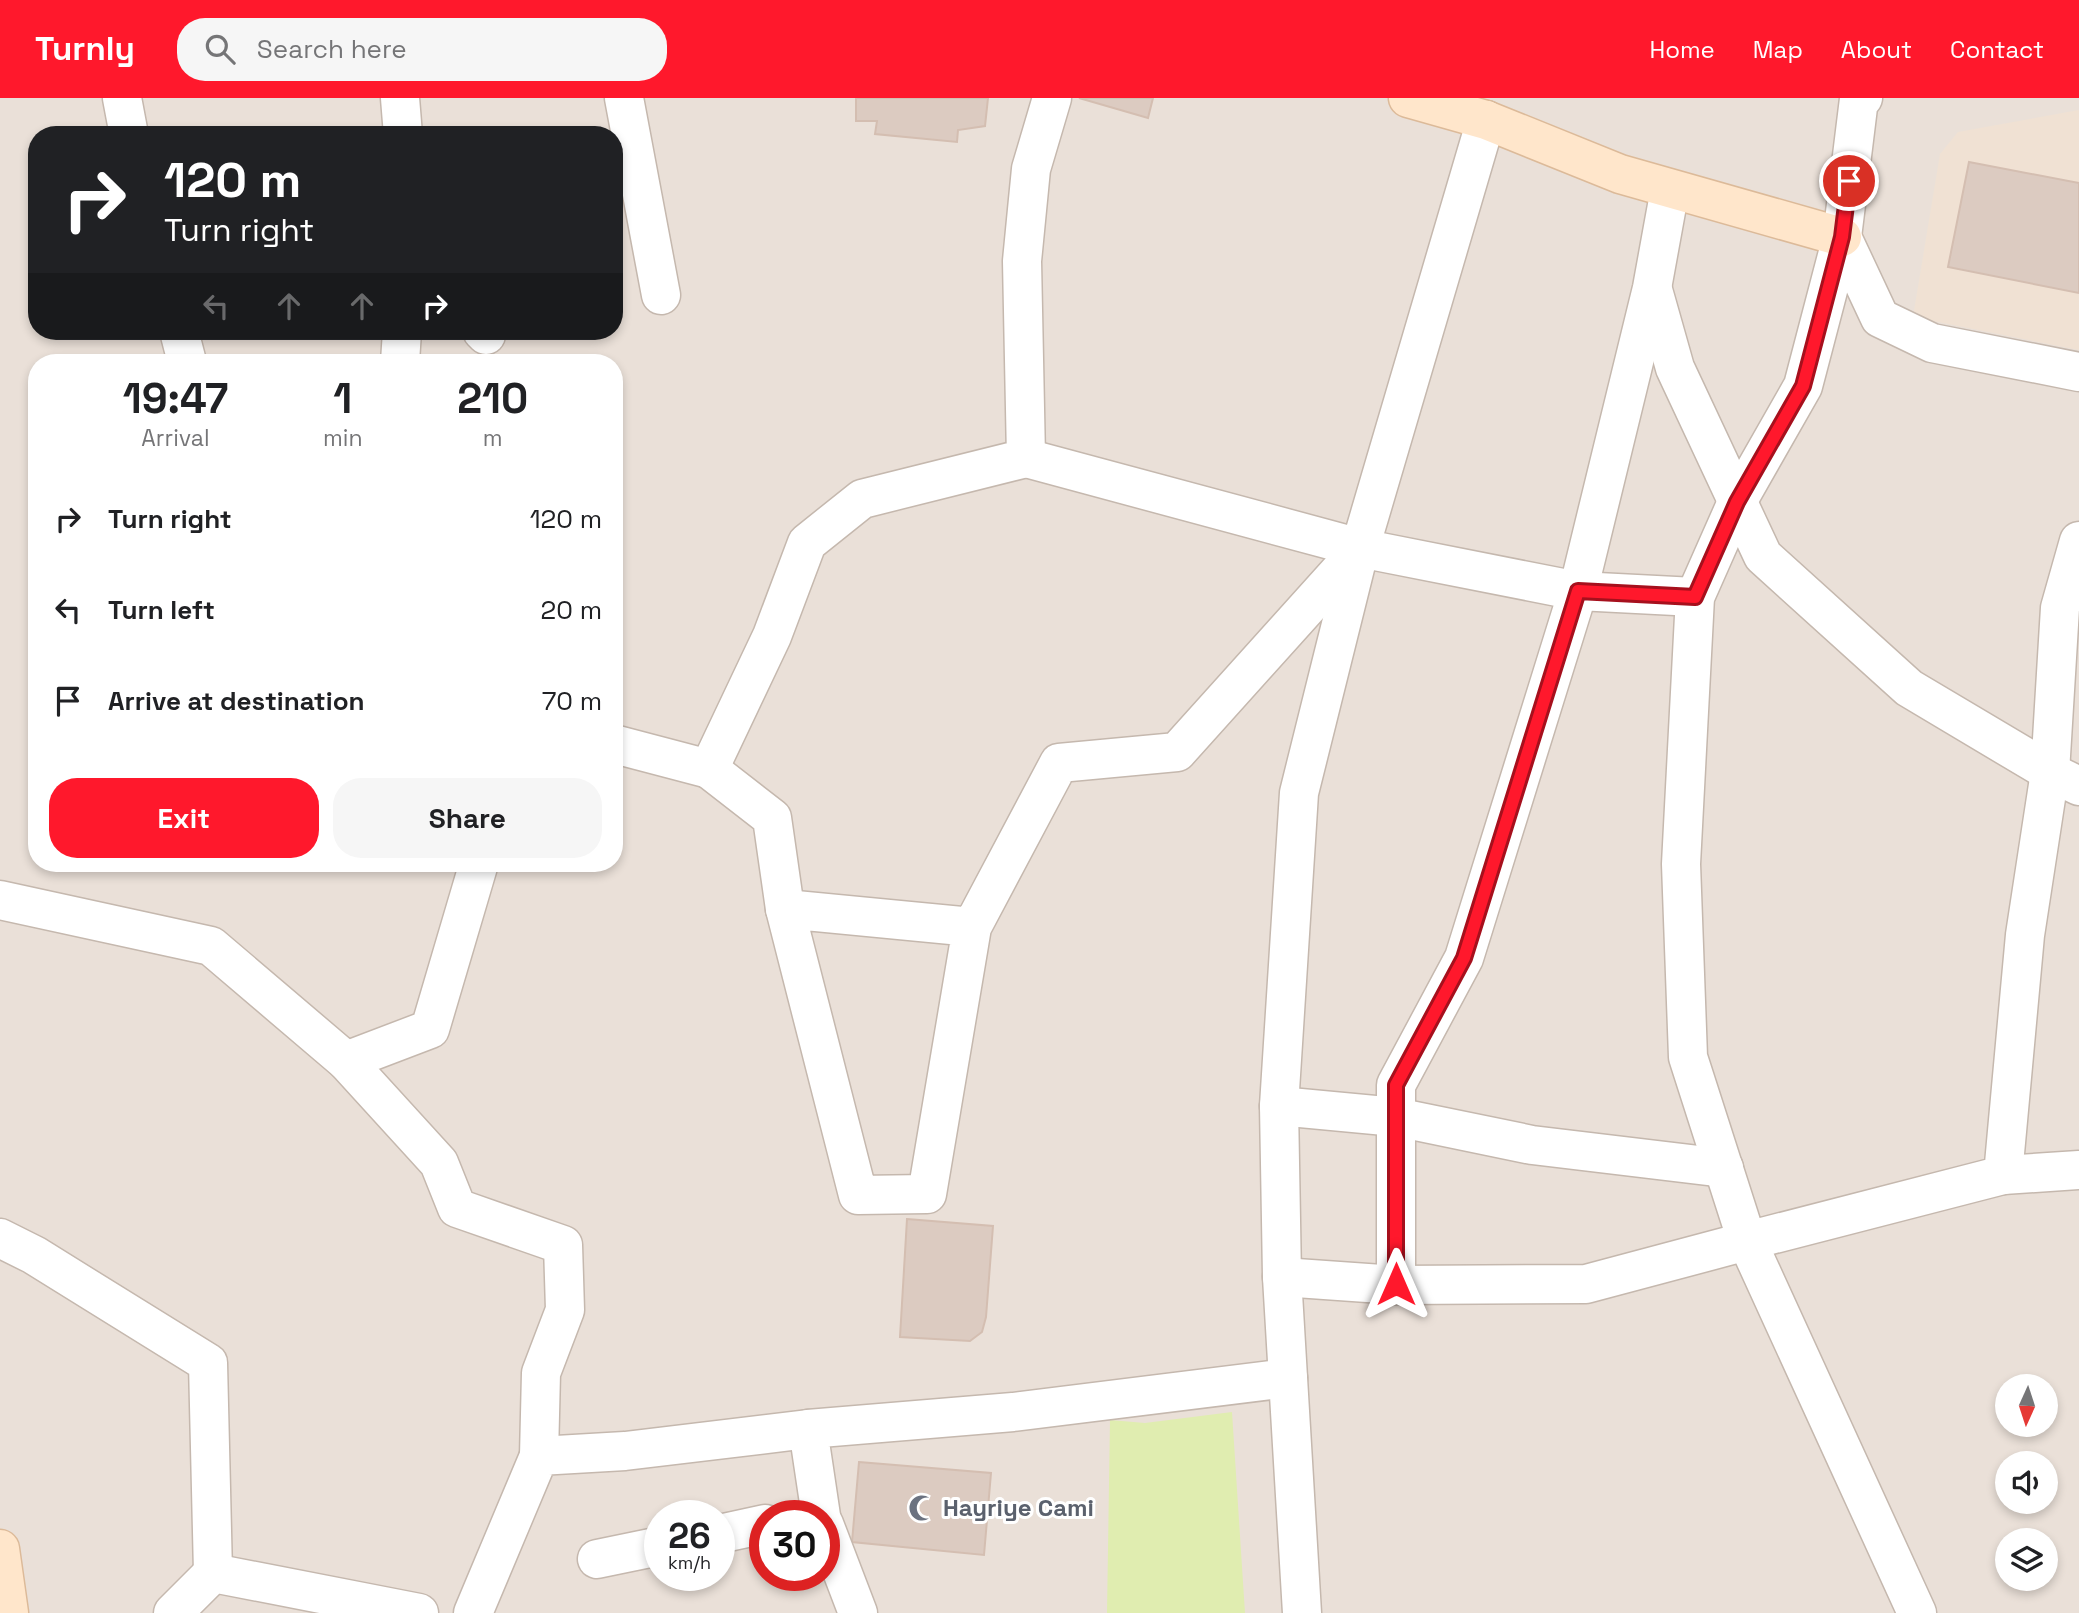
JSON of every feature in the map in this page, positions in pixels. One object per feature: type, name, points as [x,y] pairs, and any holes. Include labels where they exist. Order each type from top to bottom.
[{"type":"street","points":[[122,98],[127,126]]},
{"type":"street","points":[[400,98],[402,126]]},
{"type":"street","points":[[624,98],[661,295]]},
{"type":"street","points":[[1026,458],[1022,261],[1031,169],[1052,98]]},
{"type":"street","points":[[1408,98],[1495,109],[1620,174],[1842,237],[1880,318],[1932,343],[2079,372]]},
{"type":"street","points":[[1859,98],[1842,237],[1803,386],[1737,502],[1695,597],[1681,864],[1688,1057],[1747,1241],[1917,1613]]},
{"type":"street","points":[[1302,1613],[1282,1276],[1279,1105],[1299,793],[1360,548],[1495,109]]},
{"type":"street","points":[[1396,1284],[1396,1085],[1464,958],[1578,591],[1652,288],[1670,188]]},
{"type":"street","points":[[1652,288],[1675,368],[1763,556],[1909,688],[2064,779]]},
{"type":"street","points":[[709,769],[772,636],[807,543],[862,499],[1026,458],[1360,548],[1578,591],[1695,597]]},
{"type":"street","points":[[2003,1175],[2025,935],[2064,779],[2060,608],[2079,541]]},
{"type":"street","points":[[623,746],[709,769],[772,818],[785,909],[858,1195],[927,1195],[972,928],[1059,763],[1177,752],[1360,548]]},
{"type":"street","points":[[346,1061],[430,1029],[476,872]]},
{"type":"street","points":[[0,900],[211,946],[346,1061],[439,1163],[457,1208],[563,1245],[565,1310],[541,1373],[539,1456],[473,1613]]},
{"type":"street","points":[[785,909],[972,928]]},
{"type":"street","points":[[1279,1105],[1396,1117],[1532,1145],[1724,1168]]},
{"type":"street","points":[[1282,1276],[1396,1284],[1586,1284],[2003,1175],[2079,1170]]},
{"type":"street","points":[[0,1238],[34,1255],[208,1363],[213,1573],[173,1613]]},
{"type":"street","points":[[539,1456],[625,1451],[808,1429],[1013,1412],[1288,1378]]},
{"type":"street","points":[[808,1429],[816,1500]]},
{"type":"street","points":[[0,1549],[9,1613]]},
{"type":"street","points":[[597,1559],[644,1549]]},
{"type":"street","points":[[840,1570],[858,1613]]},
{"type":"street","points":[[213,1573],[419,1613]]},
{"type":"shaded area","points":[[0,98],[2079,98],[2079,1613],[0,1613]]},
{"type":"shaded area","points":[[2079,110],[2079,350],[1913,317],[1940,154],[1958,132]]},
{"type":"green space","points":[[1232,1412],[1245,1613],[1107,1613],[1110,1420],[1145,1423]]},
{"type":"building","points":[[856,98],[988,98],[985,126],[958,130],[957,142],[875,134],[877,121],[856,121]]},
{"type":"building","points":[[1079,98],[1153,98],[1148,118]]},
{"type":"building","points":[[1969,162],[2079,183],[2079,293],[1948,267]]},
{"type":"building","points":[[907,1219],[993,1226],[986,1317],[982,1332],[970,1341],[900,1337]]},
{"type":"building","name":"Hayriye Cami","points":[[859,1462],[991,1473],[984,1555],[852,1542]]},
{"type":"place","name":"Hayriye Cami","points":[[922,1508]]},
{"type":"route","points":[[1396,1284],[1396,1085],[1464,958],[1578,591],[1695,597],[1737,502],[1803,386],[1842,237],[1849,181]]}]
